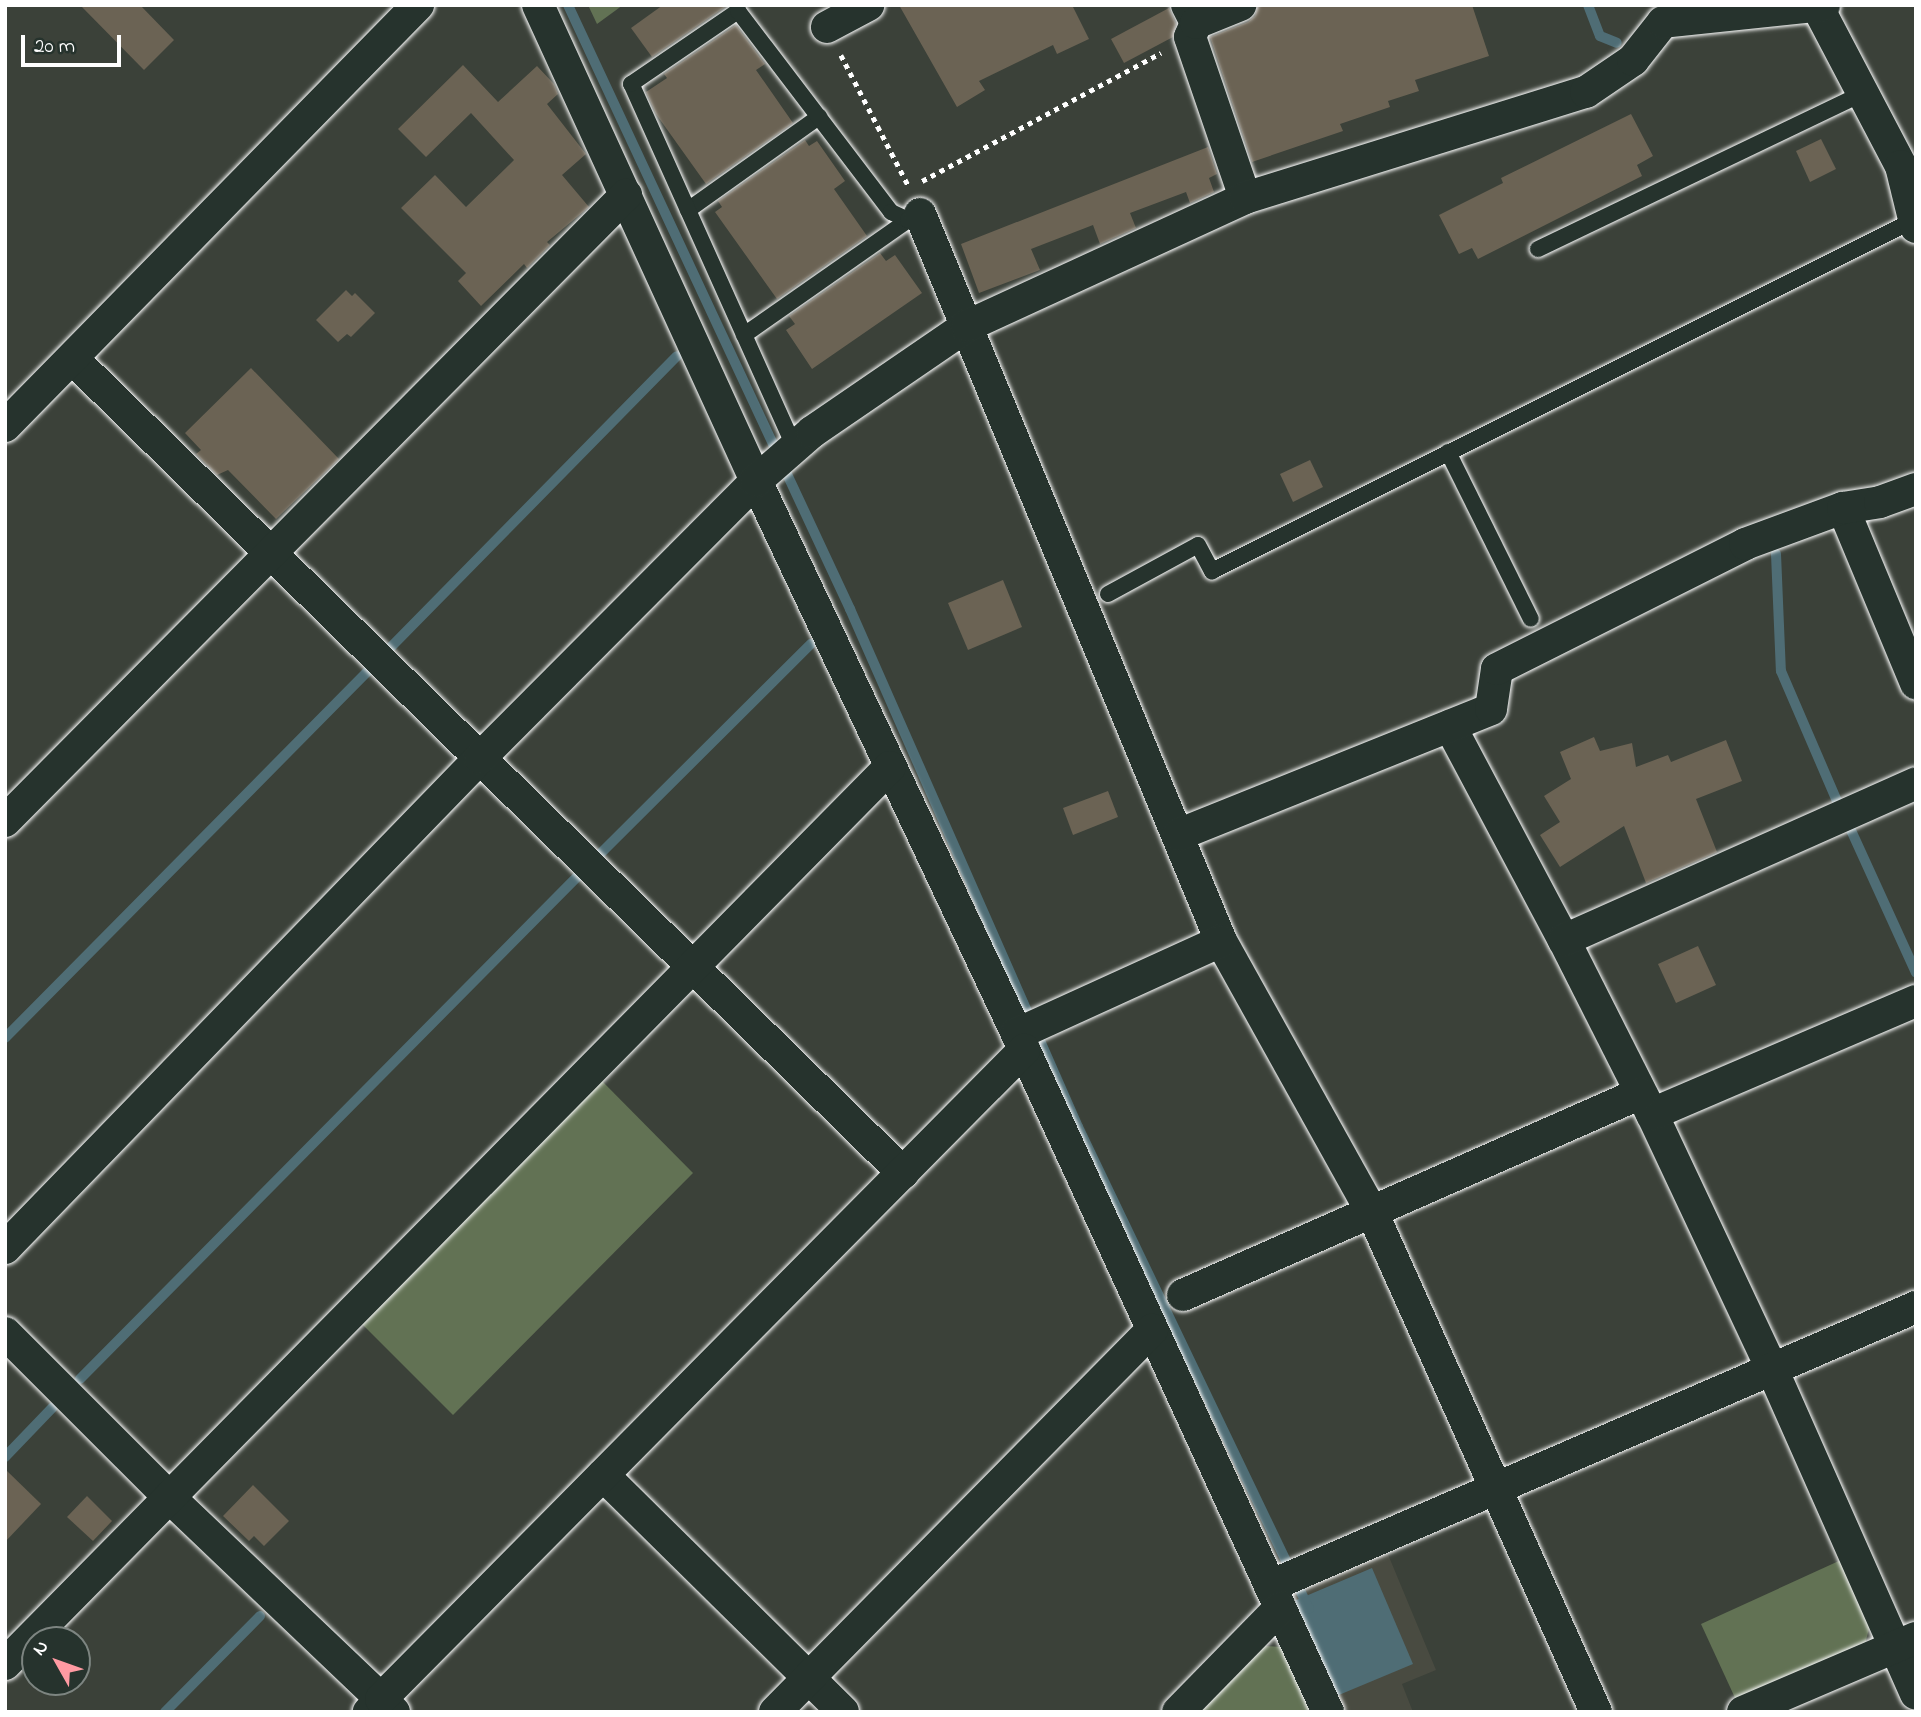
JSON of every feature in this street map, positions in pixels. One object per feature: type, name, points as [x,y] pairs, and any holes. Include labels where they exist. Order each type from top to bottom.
[{"type":"street","points":[[5,426],[418,5]]},
{"type":"street","points":[[538,5],[626,195],[776,463],[890,767],[1020,1042],[1328,1712]]},
{"type":"street","points":[[827,27],[868,5]]},
{"type":"street","points":[[1240,5],[1191,22],[1245,198]]},
{"type":"street","points":[[5,1248],[480,758],[776,463],[967,326],[1245,198],[1586,92],[1633,60],[1663,22],[1821,6],[1901,166],[1915,223]]},
{"type":"street","points":[[5,821],[626,195]]},
{"type":"street","points":[[914,217],[967,326],[1221,941],[1372,1212],[1596,1712]]},
{"type":"street","points":[[72,358],[903,1172]]},
{"type":"street","points":[[1178,835],[1491,709],[1497,669],[1745,544],[1843,508],[1880,502],[1916,489]]},
{"type":"street","points":[[1843,508],[1916,683]]},
{"type":"street","points":[[1450,726],[1564,940],[1646,1104],[1905,1643],[1916,1693]]},
{"type":"street","points":[[5,1664],[890,767]]},
{"type":"street","points":[[1564,940],[1916,783]]},
{"type":"street","points":[[5,1333],[382,1708],[603,1475],[903,1172],[1020,1042],[1052,1018],[1221,941]]},
{"type":"street","points":[[1183,1295],[1372,1212],[1916,1001]]},
{"type":"street","points":[[1178,1712],[1275,1597],[1301,1573],[1916,1307]]},
{"type":"street","points":[[775,1712],[1152,1330]]},
{"type":"street","points":[[603,1475],[843,1712]]},
{"type":"street","points":[[1743,1712],[1905,1643]]},
{"type":"lane","points":[[776,463],[744,335],[631,84],[738,11],[891,212],[914,217]]},
{"type":"lane","points":[[1538,249],[1863,93]]},
{"type":"lane","points":[[688,210],[819,117]]},
{"type":"lane","points":[[744,335],[914,217]]},
{"type":"lane","points":[[1108,594],[1198,545],[1212,571],[1915,223]]},
{"type":"lane","points":[[1448,452],[1531,619]]},
{"type":"path","points":[[827,27],[909,188],[1191,22]]},
{"type":"shaded area","points":[[1387,1552],[1436,1670],[1402,1684],[1413,1712],[1342,1712],[1290,1598],[1303,1587]]},
{"type":"green space","points":[[588,5],[623,5],[597,24]]},
{"type":"green space","points":[[600,1079],[693,1173],[453,1415],[360,1322]]},
{"type":"green space","points":[[1841,1560],[1870,1625],[1865,1644],[1736,1700],[1701,1624]]},
{"type":"green space","points":[[1265,1646],[1282,1647],[1312,1712],[1199,1712]]},
{"type":"water","points":[[1372,1568],[1413,1664],[1334,1697],[1294,1601]]},
{"type":"building","points":[[80,5],[140,5],[174,40],[144,70]]},
{"type":"building","points":[[663,5],[728,5],[652,57],[631,28]]},
{"type":"building","points":[[899,5],[1072,5],[1089,39],[1057,54],[1053,45],[979,81],[985,90],[957,107]]},
{"type":"building","points":[[1258,5],[1472,5],[1489,56],[1415,80],[1419,91],[1388,101],[1390,107],[1340,124],[1343,131],[1252,162],[1210,37],[1248,22],[1255,16]]},
{"type":"building","points":[[1169,8],[1176,24],[1173,37],[1124,63],[1111,39]]},
{"type":"building","points":[[736,25],[765,64],[756,70],[793,123],[706,184],[656,114],[646,92],[667,78],[664,74]]},
{"type":"building","points":[[463,65],[498,102],[537,66],[554,84],[558,94],[547,104],[586,154],[562,175],[589,207],[547,242],[550,245],[527,268],[524,264],[481,306],[458,281],[466,273],[401,208],[435,175],[466,207],[514,160],[471,113],[426,157],[398,129]]},
{"type":"building","points":[[1631,114],[1653,156],[1637,165],[1642,176],[1478,259],[1472,248],[1459,254],[1439,215],[1503,183],[1501,178]]},
{"type":"building","points":[[1821,139],[1836,169],[1810,182],[1796,151]]},
{"type":"building","points":[[805,140],[809,146],[817,141],[845,181],[834,189],[867,236],[777,299],[715,212],[722,207],[718,201]]},
{"type":"building","points":[[1208,147],[1217,174],[1209,178],[1214,192],[1190,203],[1186,192],[1130,213],[1136,228],[1100,244],[1093,225],[1031,249],[1040,270],[979,293],[961,244]]},
{"type":"building","points":[[880,253],[886,261],[895,255],[922,293],[812,369],[786,330],[795,324],[789,316]]},
{"type":"building","points":[[346,290],[352,296],[355,293],[375,313],[351,337],[347,334],[338,342],[316,320]]},
{"type":"building","points":[[251,368],[339,459],[276,519],[228,470],[217,475],[196,454],[201,450],[185,433]]},
{"type":"building","points":[[1310,460],[1323,487],[1293,502],[1280,474]]},
{"type":"building","points":[[1003,580],[1022,627],[968,650],[948,603]]},
{"type":"building","points":[[1594,737],[1600,751],[1632,743],[1636,767],[1668,755],[1671,762],[1726,740],[1742,781],[1696,799],[1717,852],[1646,883],[1624,826],[1560,867],[1540,835],[1560,822],[1544,796],[1571,779],[1560,752]]},
{"type":"building","points":[[1108,791],[1118,817],[1073,835],[1063,808]]},
{"type":"building","points":[[1698,946],[1716,985],[1676,1003],[1658,964]]},
{"type":"building","points":[[5,1469],[41,1504],[5,1542]]},
{"type":"building","points":[[253,1485],[289,1521],[264,1546],[254,1536],[249,1541],[223,1516]]},
{"type":"building","points":[[87,1496],[112,1521],[93,1541],[67,1517]]},
{"type":"waterway","points":[[568,5],[850,609],[1078,1127],[1309,1609]]},
{"type":"waterway","points":[[1588,5],[1600,36],[1617,43]]},
{"type":"waterway","points":[[390,648],[677,356]]},
{"type":"waterway","points":[[1776,554],[1781,671],[1837,801]]},
{"type":"waterway","points":[[599,855],[811,644]]},
{"type":"waterway","points":[[5,1038],[371,668]]},
{"type":"waterway","points":[[1850,828],[1916,973]]},
{"type":"waterway","points":[[80,1379],[579,875]]},
{"type":"waterway","points":[[5,1457],[53,1407]]},
{"type":"waterway","points":[[165,1712],[260,1616]]}]
